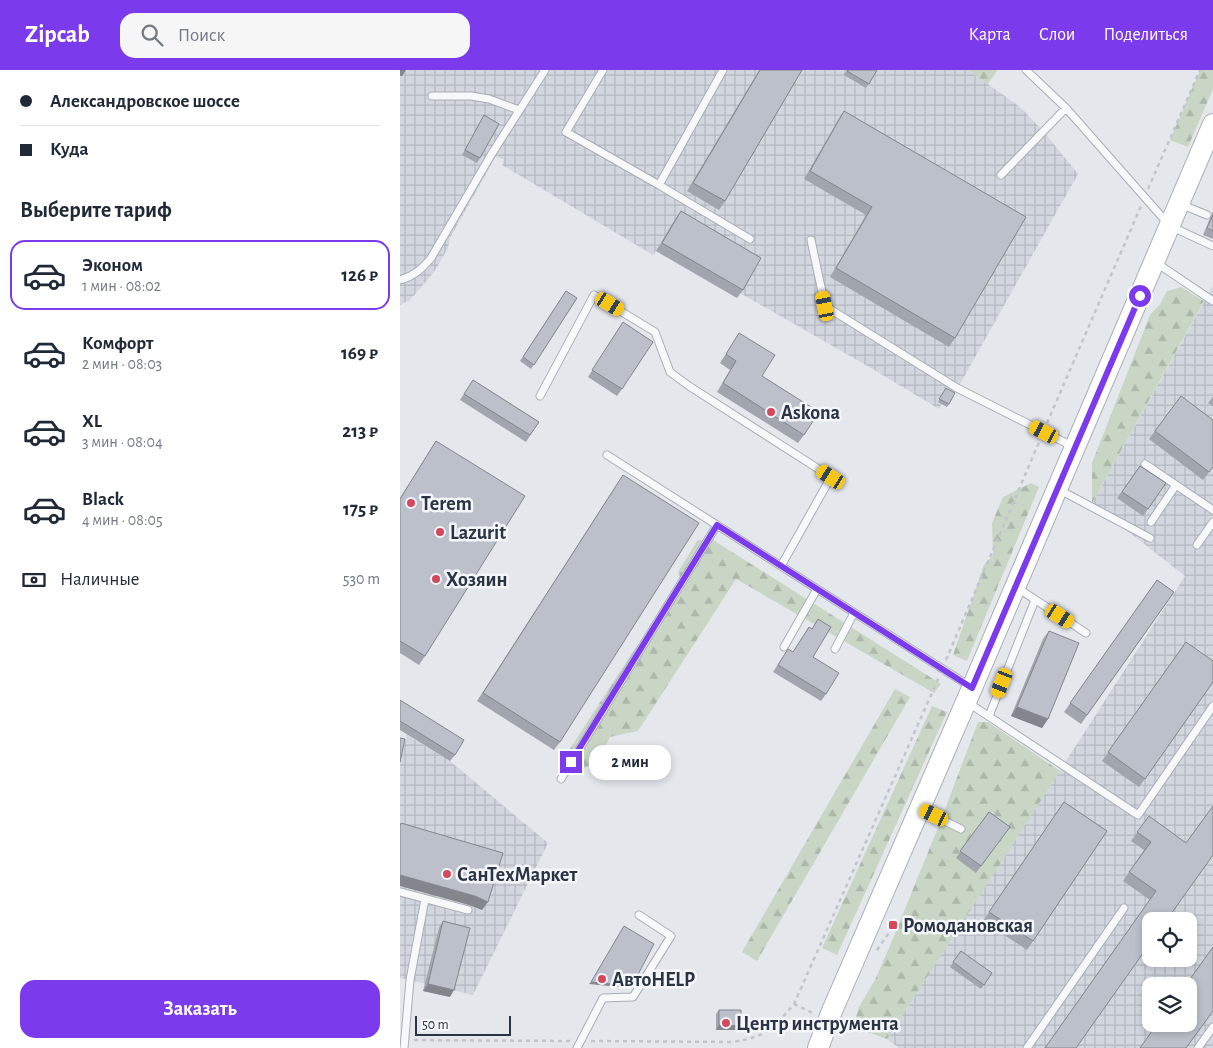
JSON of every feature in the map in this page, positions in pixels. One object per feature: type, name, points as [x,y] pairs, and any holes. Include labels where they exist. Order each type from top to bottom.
[{"type":"main road","points":[[818,1048],[832,1011],[970,695],[1213,124]]},
{"type":"lane","points":[[400,280],[409,278],[431,258],[491,155],[544,70]]},
{"type":"lane","points":[[603,70],[566,132],[750,239]]},
{"type":"lane","points":[[659,185],[723,70]]},
{"type":"lane","points":[[1026,70],[1066,108],[1170,226],[1213,246]]},
{"type":"lane","points":[[432,96],[471,96],[489,99],[519,110]]},
{"type":"lane","points":[[1001,175],[1066,108]]},
{"type":"lane","points":[[1179,204],[1207,216]]},
{"type":"lane","points":[[811,240],[825,306],[957,388],[1075,447]]},
{"type":"lane","points":[[1154,262],[1213,301]]},
{"type":"lane","points":[[540,396],[594,295],[655,332],[670,372],[831,477],[781,566]]},
{"type":"lane","points":[[607,455],[942,669],[989,716],[1138,815],[1213,706]]},
{"type":"lane","points":[[1145,464],[1213,510]]},
{"type":"lane","points":[[1151,522],[1176,485]]},
{"type":"lane","points":[[1057,489],[1150,538]]},
{"type":"lane","points":[[1197,545],[1213,522]]},
{"type":"lane","points":[[561,779],[717,525]]},
{"type":"lane","points":[[1015,587],[1086,632]]},
{"type":"lane","points":[[784,647],[817,589]]},
{"type":"lane","points":[[989,716],[1035,600]]},
{"type":"lane","points":[[835,649],[854,613]]},
{"type":"lane","points":[[920,809],[961,829]]},
{"type":"lane","points":[[400,892],[468,910]]},
{"type":"lane","points":[[404,1044],[410,980],[425,899]]},
{"type":"lane","points":[[1027,1048],[1124,908]]},
{"type":"lane","points":[[578,1045],[603,998],[633,997],[671,936],[639,915]]},
{"type":"lane","points":[[1198,1048],[1213,1026]]},
{"type":"path","points":[[404,1044],[578,1045],[733,1042],[754,1038],[767,1033],[794,1004],[942,669],[1200,70]]},
{"type":"shaded area","points":[[400,70],[968,70],[1020,107],[1043,131],[1078,174],[947,407],[942,404],[939,409],[740,293],[737,298],[656,251],[653,255],[502,165],[504,160],[496,156],[450,238],[448,248],[434,272],[410,300],[400,305]]},
{"type":"shaded area","points":[[1213,286],[1213,1048],[899,1048],[887,1039],[1185,576],[1092,503]]},
{"type":"shaded area","points":[[407,735],[450,761],[548,843],[473,995],[400,978],[400,760]]},
{"type":"green space","points":[[968,70],[996,70],[997,71],[988,84]]},
{"type":"green space","points":[[1200,70],[1213,70],[1213,89],[1188,147],[1170,140]]},
{"type":"green space","points":[[1181,287],[1204,301],[1092,503],[1092,463],[1150,315],[1160,304],[1167,291]]},
{"type":"green space","points":[[1031,483],[1039,487],[967,661],[953,655],[984,565],[993,555],[992,523],[1003,497]]},
{"type":"green space","points":[[710,538],[941,684],[934,693],[736,579],[638,731],[610,737],[597,761],[574,774],[562,761],[632,653],[683,585],[678,572],[697,541]]},
{"type":"green space","points":[[895,689],[910,697],[757,961],[742,952]]},
{"type":"green space","points":[[932,706],[947,712],[837,955],[822,948]]},
{"type":"green space","points":[[978,722],[988,722],[1060,771],[887,1039],[867,1032],[855,1020],[859,1007],[875,980],[892,941]]},
{"type":"building","points":[[760,70],[802,70],[725,201],[693,183]]},
{"type":"building","points":[[848,70],[877,70],[869,84]]},
{"type":"building","points":[[844,111],[1026,217],[955,338],[836,268],[872,207],[810,171]]},
{"type":"building","points":[[484,115],[499,124],[480,158],[465,150]]},
{"type":"building","points":[[681,211],[761,258],[743,290],[662,243]]},
{"type":"building","points":[[1213,215],[1213,231],[1207,228]]},
{"type":"building","points":[[566,291],[577,298],[534,365],[523,357]]},
{"type":"building","points":[[623,322],[653,342],[622,389],[592,370]]},
{"type":"building","points":[[739,333],[775,355],[762,376],[819,412],[804,435],[723,383],[736,361],[726,354]]},
{"type":"building","points":[[473,380],[539,422],[530,435],[464,394]]},
{"type":"building","points":[[946,388],[955,393],[949,404],[939,399]]},
{"type":"building","points":[[1181,396],[1213,420],[1213,467],[1209,472],[1155,431]]},
{"type":"building","name":"Хозяин","points":[[436,441],[525,496],[425,656],[400,641],[400,499]]},
{"type":"building","points":[[1140,466],[1166,483],[1148,509],[1122,492]]},
{"type":"building","points":[[623,475],[699,523],[560,742],[483,693]]},
{"type":"building","points":[[1157,580],[1174,592],[1087,715],[1070,703]]},
{"type":"building","points":[[818,619],[831,627],[813,657],[839,673],[826,694],[778,665],[788,649],[793,652],[809,627],[812,629]]},
{"type":"building","points":[[1049,631],[1079,643],[1048,719],[1017,707]]},
{"type":"building","points":[[1186,642],[1213,661],[1213,682],[1145,779],[1108,752]]},
{"type":"building","points":[[400,700],[464,740],[455,755],[400,721]]},
{"type":"building","points":[[400,738],[405,739],[400,762]]},
{"type":"building","points":[[1064,802],[1107,831],[1033,941],[989,912]]},
{"type":"building","points":[[1213,806],[1213,855],[1172,912],[1142,912],[1142,955],[1076,1048],[1045,1048],[1156,891],[1129,872],[1151,842],[1137,832],[1149,816],[1186,843]]},
{"type":"building","points":[[989,812],[1010,827],[981,866],[960,851]]},
{"type":"building","name":"СанТехМаркет","points":[[401,823],[503,853],[488,902],[475,896],[400,875]]},
{"type":"building","points":[[443,921],[470,928],[454,990],[428,984]]},
{"type":"building","points":[[624,926],[654,944],[632,986],[591,982]]},
{"type":"building","points":[[1213,947],[1213,1011],[1186,1048],[1140,1048],[1151,1032],[1197,1032],[1197,977],[1191,977]]},
{"type":"building","points":[[961,951],[992,973],[984,985],[953,962]]},
{"type":"building","points":[[719,1010],[741,1010],[741,1026],[719,1025]]},
{"type":"place","name":"Askona","points":[[771,412]]},
{"type":"place","name":"Terem","points":[[411,503]]},
{"type":"place","name":"Lazurit","points":[[440,532]]},
{"type":"place","name":"Хозяин","points":[[436,579]]},
{"type":"place","name":"СанТехМаркет","points":[[447,874]]},
{"type":"place","name":"Ромодановская","points":[[893,925]]},
{"type":"place","name":"АвтоHELP","points":[[602,979]]},
{"type":"place","name":"Центр инструмента","points":[[726,1023]]},
{"type":"route","points":[[571,762],[717,525],[972,688],[1140,296]]}]
